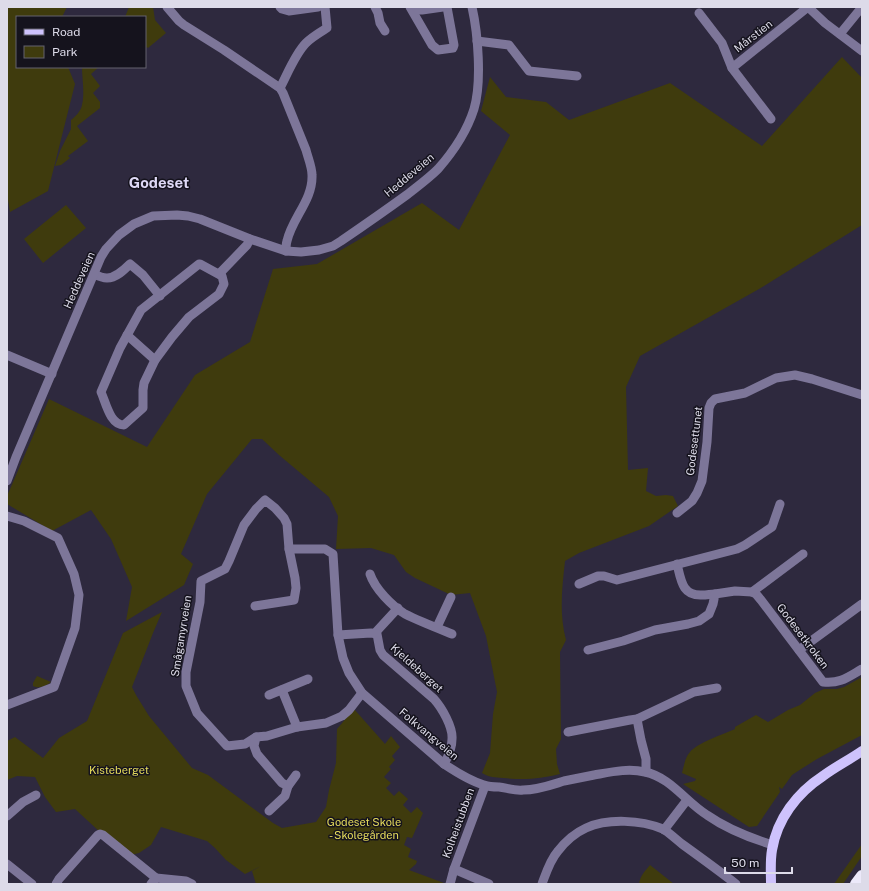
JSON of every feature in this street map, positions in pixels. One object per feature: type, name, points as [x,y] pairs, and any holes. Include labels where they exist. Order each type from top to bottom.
[{"type":"highway","points":[[856,884],[862,876]]},
{"type":"main road","points":[[771,884],[771,858],[773,845],[779,827],[796,798],[822,776],[862,751]]},
{"type":"street","points":[[167,7],[184,25],[280,88],[306,150],[312,175],[307,197],[286,242],[286,250]]},
{"type":"street","points":[[280,7],[289,12],[318,7]]},
{"type":"street","points":[[280,88],[304,44],[326,28],[326,7]]},
{"type":"street","points":[[375,7],[380,23],[385,31]]},
{"type":"street","points":[[410,7],[432,45],[438,50],[453,48],[454,45],[447,7]]},
{"type":"street","points":[[416,7],[419,10],[422,10],[443,7]]},
{"type":"street","name":"Heddeveien","points":[[7,481],[94,274],[106,249],[119,235],[134,224],[153,216],[176,215],[200,219],[250,239],[286,250],[309,252],[333,246],[400,200],[437,170],[454,149],[474,109],[477,91],[477,41],[472,7]]},
{"type":"street","points":[[808,7],[825,23],[862,51]]},
{"type":"street","name":"Mårstien","points":[[732,68],[808,7]]},
{"type":"street","points":[[840,34],[862,7]]},
{"type":"street","name":"Mårstien","points":[[699,13],[722,43],[732,68],[771,119]]},
{"type":"street","points":[[477,41],[509,44],[529,71],[577,76]]},
{"type":"street","points":[[219,274],[250,239]]},
{"type":"street","points":[[94,274],[108,278],[112,277],[126,269],[130,264],[143,275],[160,296]]},
{"type":"street","points":[[199,264],[222,276],[224,284],[219,294],[189,317],[155,360],[144,384],[143,408],[124,425],[121,425],[115,422],[111,416],[101,392],[120,348],[141,310],[160,296],[199,264]]},
{"type":"street","points":[[127,335],[155,360]]},
{"type":"street","points":[[7,355],[52,374]]},
{"type":"street","name":"Godesettunet","points":[[677,513],[692,501],[697,494],[702,481],[707,442],[709,408],[715,399],[745,393],[770,381],[795,375],[803,376],[862,395]]},
{"type":"street","name":"Smågamyrveien","points":[[289,549],[287,524],[275,508],[265,500],[256,509],[244,526],[225,569],[201,581],[200,602],[186,672],[186,686],[197,713],[227,746],[244,744],[256,737],[267,736],[297,727],[326,723],[342,716],[349,710],[362,693]]},
{"type":"street","points":[[579,584],[598,576],[604,576],[617,580],[737,549],[746,545],[772,527],[780,504]]},
{"type":"street","points":[[7,516],[24,521],[58,538],[74,574],[79,595],[75,628],[54,687],[7,705]]},
{"type":"street","points":[[255,606],[294,600],[296,588],[289,549]]},
{"type":"street","name":"Folkvangveien","points":[[289,549],[325,549],[333,554],[338,635],[343,658],[349,672],[362,693],[444,764],[485,786],[522,790],[542,788],[564,781],[619,771],[631,770],[646,772],[671,785],[706,815],[721,824],[773,845]]},
{"type":"street","points":[[677,564],[683,586],[686,591],[696,595],[734,591],[752,592],[803,554]]},
{"type":"street","points":[[370,574],[374,584],[388,600],[398,608],[405,613],[452,634]]},
{"type":"street","name":"Godesetkroken","points":[[752,592],[761,600],[823,682],[839,682],[862,669]]},
{"type":"street","points":[[588,650],[623,641],[655,630],[699,621],[709,614],[715,594]]},
{"type":"street","points":[[437,628],[450,597]]},
{"type":"street","points":[[799,650],[862,604]]},
{"type":"street","points":[[338,635],[375,633],[398,608]]},
{"type":"street","name":"Kjeldeberget","points":[[375,633],[382,655],[434,699],[440,706],[448,722],[452,738],[447,760],[444,764]]},
{"type":"street","points":[[269,695],[308,679]]},
{"type":"street","points":[[568,732],[637,719],[694,692],[717,688]]},
{"type":"street","points":[[282,690],[297,727]]},
{"type":"street","points":[[637,719],[646,759],[646,772]]},
{"type":"street","points":[[256,737],[254,746],[257,754],[282,783],[288,786]]},
{"type":"street","points":[[269,811],[284,796],[288,786],[296,775]]},
{"type":"street","name":"Kolheistubben","points":[[450,884],[485,786]]},
{"type":"street","points":[[7,816],[23,802],[36,795]]},
{"type":"street","points":[[664,830],[687,800]]},
{"type":"street","points":[[542,884],[552,859],[569,839],[586,828],[598,824],[627,821],[642,823],[664,830],[736,884]]},
{"type":"street","points":[[56,884],[100,834],[120,848],[154,881],[186,881],[192,884]]},
{"type":"street","points":[[7,864],[32,884]]},
{"type":"street","name":"Kolheistubben","points":[[454,870],[488,884]]},
{"type":"green space","points":[[7,7],[67,7],[62,16],[16,16],[16,68],[68,68],[75,84],[48,191],[10,212],[7,194]]},
{"type":"green space","points":[[129,7],[153,7],[155,20],[166,33],[146,48],[146,16],[125,16]]},
{"type":"green space","points":[[842,57],[862,78],[862,225],[759,289],[640,356],[626,387],[628,470],[648,468],[646,491],[656,496],[673,496],[678,506],[649,526],[579,553],[565,561],[562,591],[562,620],[566,640],[560,652],[561,739],[556,749],[557,764],[560,774],[532,779],[518,779],[492,777],[482,773],[490,753],[493,714],[497,692],[486,636],[470,593],[451,595],[415,578],[406,572],[394,555],[371,548],[336,549],[338,516],[329,497],[262,439],[252,439],[207,494],[181,554],[193,564],[184,585],[126,621],[132,587],[111,539],[91,510],[52,531],[7,504],[7,496],[49,399],[147,447],[195,375],[250,342],[273,269],[317,264],[422,203],[459,230],[510,135],[481,111],[490,77],[506,97],[546,102],[569,120],[670,83],[762,146]]},
{"type":"green space","points":[[82,68],[98,68],[91,74],[100,86],[93,93],[100,102],[100,108],[77,126],[88,141],[68,156],[70,158],[61,165],[55,166],[60,151],[71,129],[71,120],[78,114],[81,107],[83,96]]},
{"type":"green space","points":[[66,205],[86,228],[43,263],[24,239]]},
{"type":"green space","name":"Kisteberget","points":[[162,612],[132,687],[149,716],[192,768],[208,775],[282,828],[316,822],[326,807],[336,763],[337,729],[354,709],[385,744],[391,736],[400,747],[392,756],[395,760],[389,767],[391,769],[384,777],[391,783],[386,788],[394,796],[399,791],[408,799],[403,805],[411,813],[417,807],[423,813],[412,838],[407,837],[404,845],[411,849],[408,857],[417,861],[416,864],[409,870],[444,884],[256,884],[252,871],[261,866],[245,874],[226,860],[207,841],[161,827],[151,845],[139,853],[126,856],[75,809],[56,812],[45,797],[35,777],[17,776],[7,780],[7,741],[15,737],[43,758],[59,738],[87,721],[123,633]]},
{"type":"green space","points":[[37,676],[51,682],[42,687],[33,686]]},
{"type":"green space","points":[[862,677],[862,735],[817,759],[792,775],[782,789],[779,787],[780,792],[757,826],[749,827],[683,784],[695,781],[696,779],[682,773],[688,754],[698,745],[735,729],[735,727],[756,715],[768,722],[788,710],[800,705],[815,693],[824,689],[837,689],[844,687]]},
{"type":"green space","points":[[862,844],[862,856],[843,884],[834,884]]},
{"type":"green space","points":[[650,865],[674,884],[639,884],[642,876]]},
{"type":"district","name":"Godeset","points":[[159,182]]},
{"type":"park label","name":"Godeset Skole - Skolegården","points":[[364,828]]}]
